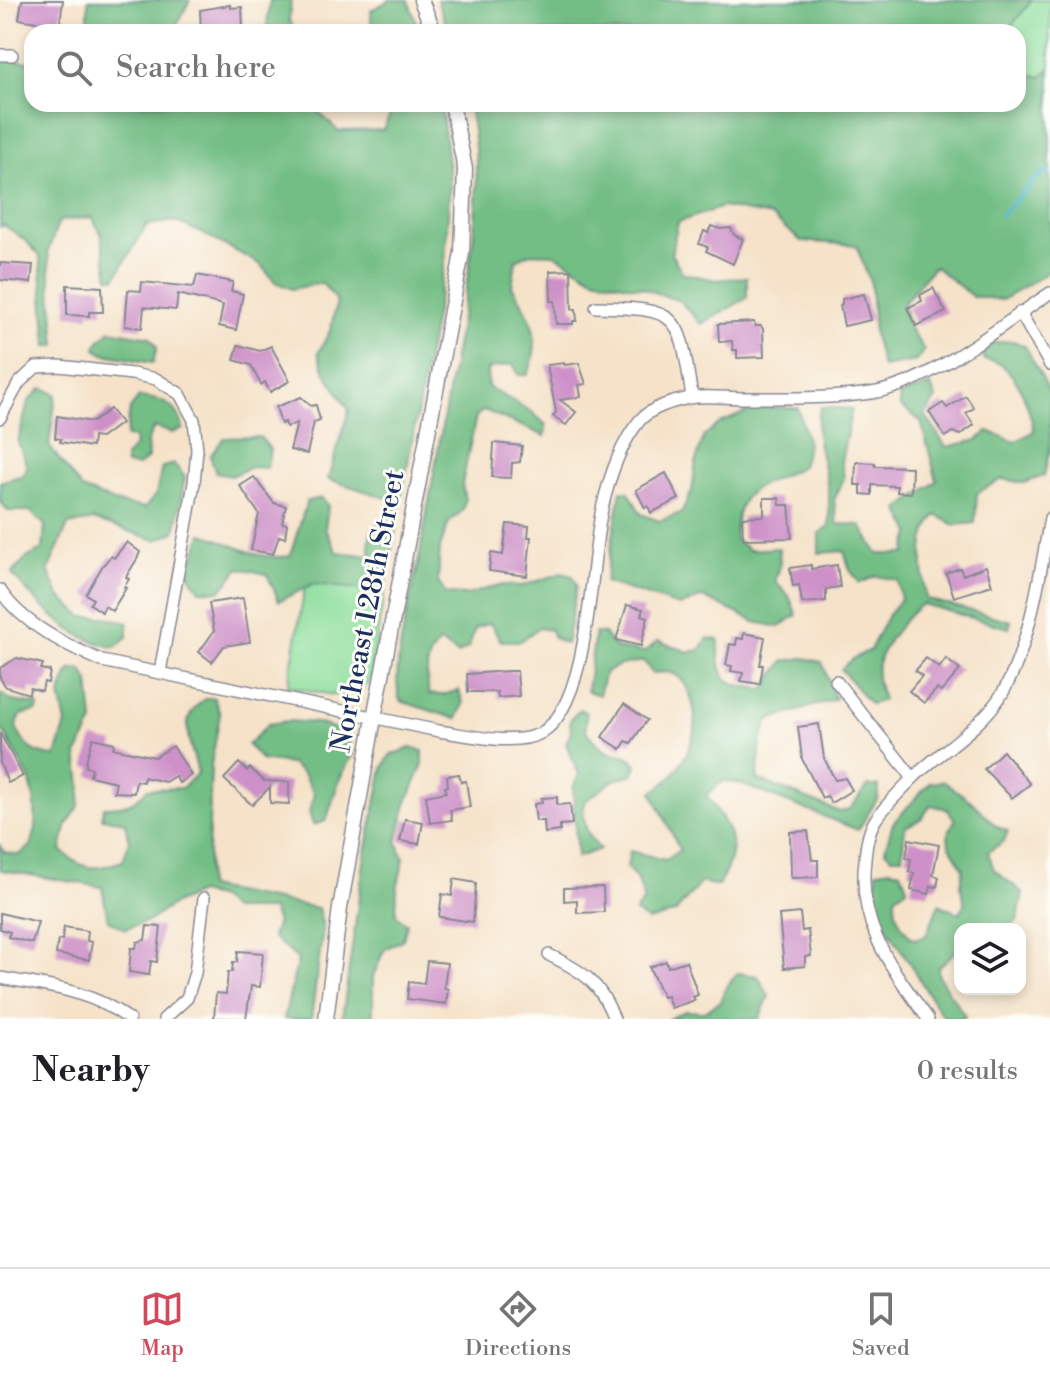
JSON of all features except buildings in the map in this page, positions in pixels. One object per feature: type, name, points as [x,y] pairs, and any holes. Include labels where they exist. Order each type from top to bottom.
[{"type":"street","points":[[421,0],[431,24]]},
{"type":"street","name":"Northeast 128th Street","points":[[326,1019],[340,908],[462,253],[465,169],[454,112]]},
{"type":"street","points":[[0,590],[4,605],[33,624],[96,658],[134,669],[492,739],[523,738],[541,733],[555,720],[568,700],[577,671],[601,509],[619,453],[643,417],[660,407],[692,397],[783,398],[871,393],[907,384],[956,356],[1050,293]]},
{"type":"street","points":[[596,307],[645,308],[663,313],[675,324],[684,345],[692,397]]},
{"type":"street","points":[[1020,312],[1050,365]]},
{"type":"street","points":[[0,418],[19,383],[36,367],[59,366],[156,379],[180,394],[194,420],[197,450],[194,483],[160,672]]},
{"type":"street","points":[[928,1019],[887,962],[865,909],[863,874],[867,841],[876,820],[913,778],[967,732],[1001,695],[1015,665],[1030,617],[1050,518]]},
{"type":"street","points":[[836,681],[913,778]]},
{"type":"street","points":[[164,1019],[187,998],[195,973],[204,898]]},
{"type":"street","points":[[549,955],[590,979],[599,988],[614,1019]]},
{"type":"street","points":[[0,978],[68,989],[97,998],[129,1019]]},
{"type":"green space","points":[[88,0],[190,0],[178,24],[88,24]]},
{"type":"green space","points":[[270,0],[291,0],[291,24],[267,24]]},
{"type":"green space","points":[[390,0],[408,0],[417,24],[371,24],[371,10]]},
{"type":"green space","points":[[437,0],[1032,0],[1012,24],[446,24]]},
{"type":"green space","points":[[1032,0],[1050,0],[1050,68],[1042,77],[1026,74],[1026,24],[1012,24]]},
{"type":"green space","points":[[0,60],[24,62],[24,112],[319,112],[338,131],[383,130],[391,112],[442,112],[450,181],[445,262],[386,582],[378,580],[372,591],[313,584],[279,601],[267,574],[239,568],[220,591],[200,590],[188,573],[202,534],[256,554],[290,556],[307,501],[322,498],[328,506],[325,529],[337,552],[371,556],[371,532],[388,515],[390,499],[328,479],[349,410],[325,372],[318,353],[330,331],[337,301],[322,283],[292,289],[275,282],[260,264],[175,221],[147,225],[115,278],[109,277],[101,233],[92,217],[59,221],[48,251],[56,346],[47,346],[40,256],[25,240],[4,225],[0,227]]},
{"type":"green space","points":[[1050,68],[1050,271],[1002,300],[972,296],[934,266],[903,304],[909,327],[924,350],[916,361],[882,367],[874,335],[871,284],[856,245],[801,241],[771,216],[722,207],[678,222],[671,254],[683,273],[716,280],[747,277],[747,298],[701,324],[680,301],[643,288],[594,278],[554,254],[530,253],[516,260],[512,286],[533,328],[532,362],[527,375],[519,375],[513,364],[487,369],[488,387],[532,412],[546,425],[545,436],[484,410],[476,416],[462,484],[465,501],[462,511],[449,522],[440,548],[438,582],[446,594],[467,595],[499,585],[522,586],[562,573],[573,576],[577,585],[566,644],[554,638],[551,630],[538,628],[521,641],[501,641],[490,623],[475,628],[469,647],[458,654],[440,642],[427,666],[429,694],[443,695],[459,690],[463,704],[457,719],[400,701],[399,654],[418,564],[466,291],[474,228],[476,166],[470,112],[1026,112],[1026,74],[1042,77]]},
{"type":"green space","points":[[110,330],[150,337],[157,347],[153,363],[104,354],[96,349],[98,342]]},
{"type":"green space","points":[[1013,341],[1025,346],[1050,392],[1050,449],[1044,476],[1024,483],[1002,479],[977,493],[975,523],[955,525],[936,515],[926,534],[923,555],[926,599],[1011,621],[1009,628],[922,604],[902,624],[883,651],[877,672],[883,700],[870,704],[841,669],[870,650],[888,615],[901,599],[897,580],[876,576],[860,583],[850,570],[844,551],[819,553],[819,533],[829,527],[828,489],[817,428],[821,407],[852,409],[841,461],[844,478],[834,500],[837,524],[860,525],[878,554],[905,554],[911,533],[899,509],[937,481],[921,421],[900,406],[899,395],[930,385],[936,398],[925,415],[946,447],[978,440],[988,431],[1015,442],[1034,431],[1024,397],[1012,375],[995,362],[984,360],[982,353],[993,343]]},
{"type":"green space","points":[[42,388],[56,394],[49,446],[82,489],[117,503],[145,508],[156,494],[162,467],[174,464],[185,477],[175,532],[156,540],[93,520],[68,525],[48,570],[59,596],[83,617],[107,617],[128,623],[128,636],[116,647],[85,638],[71,630],[45,610],[12,574],[25,559],[43,549],[45,525],[30,511],[8,511],[0,502],[0,482],[23,475],[27,467],[18,442],[28,402]]},
{"type":"green space","points":[[139,397],[155,399],[174,409],[183,429],[172,433],[154,427],[147,442],[148,458],[138,466],[126,465],[125,457],[135,446],[134,438],[126,437],[130,409]]},
{"type":"green space","points":[[756,408],[798,408],[808,444],[802,466],[763,484],[746,497],[736,520],[735,539],[749,550],[779,548],[780,566],[775,581],[789,596],[797,615],[779,627],[755,622],[703,597],[679,606],[605,582],[621,491],[629,492],[641,514],[659,521],[681,513],[692,491],[696,461],[704,436],[720,423]]},
{"type":"green space","points":[[260,437],[270,449],[267,468],[251,467],[231,476],[216,473],[210,456],[224,438]]},
{"type":"green space","points":[[386,582],[370,682],[353,694],[332,695],[288,686],[305,587],[313,583]]},
{"type":"green space","points":[[595,633],[604,634],[616,648],[645,652],[658,641],[689,652],[700,650],[708,638],[719,640],[720,664],[726,678],[751,688],[764,689],[784,661],[804,658],[822,662],[835,699],[769,720],[761,741],[757,779],[840,812],[850,809],[868,786],[879,786],[878,798],[858,830],[741,784],[723,781],[706,795],[731,838],[730,859],[718,886],[701,882],[675,913],[648,921],[635,912],[644,900],[639,882],[627,867],[630,851],[665,860],[680,850],[652,792],[679,767],[694,733],[695,717],[688,689],[678,676],[669,672],[652,673],[644,661],[620,665],[605,672],[599,695],[587,691]]},
{"type":"green space","points":[[81,669],[89,681],[93,722],[77,754],[81,786],[79,806],[66,827],[61,850],[83,866],[104,866],[123,861],[129,842],[125,822],[102,818],[104,807],[128,804],[147,789],[182,788],[198,773],[189,741],[188,723],[196,706],[206,698],[214,698],[220,714],[211,765],[207,887],[318,908],[323,928],[311,1019],[284,1019],[298,959],[272,937],[277,922],[272,910],[232,910],[217,897],[198,893],[170,906],[149,921],[125,929],[108,920],[102,887],[0,870],[0,845],[4,852],[19,855],[31,846],[36,828],[30,780],[0,725],[0,693],[12,701],[38,705],[37,711],[21,715],[16,727],[31,749],[56,756],[66,724],[60,695],[70,670]]},
{"type":"green space","points":[[580,709],[586,713],[586,731],[597,744],[606,751],[627,756],[637,765],[633,774],[614,780],[584,802],[586,828],[600,849],[577,857],[573,788],[579,774],[566,744],[571,732],[570,720]]},
{"type":"green space","points":[[288,721],[317,723],[344,731],[353,754],[340,778],[326,821],[313,825],[309,812],[314,794],[303,774],[291,764],[261,760],[248,745],[268,724]]},
{"type":"green space","points":[[410,748],[423,751],[423,764],[406,804],[397,842],[404,859],[397,888],[396,915],[407,924],[403,939],[384,950],[373,976],[373,1019],[342,1019],[364,862],[383,768],[390,755]]},
{"type":"green space","points":[[943,781],[971,801],[996,826],[1008,831],[1004,841],[988,852],[994,870],[1023,893],[1014,923],[954,923],[954,953],[938,968],[939,977],[965,1016],[963,1019],[947,1019],[941,1014],[882,919],[876,888],[877,871],[901,871],[907,888],[895,897],[897,915],[913,939],[926,936],[939,904],[959,914],[965,904],[961,886],[963,869],[949,844],[948,833],[955,820],[947,809],[931,805],[921,819],[905,827],[902,857],[892,857],[885,850],[893,823],[930,783]]},
{"type":"green space","points":[[738,973],[758,976],[769,996],[759,1019],[668,1019],[685,1011],[704,1012],[721,1001],[727,986]]},
{"type":"waterway","points":[[1001,215],[1043,172],[1050,172]]}]
